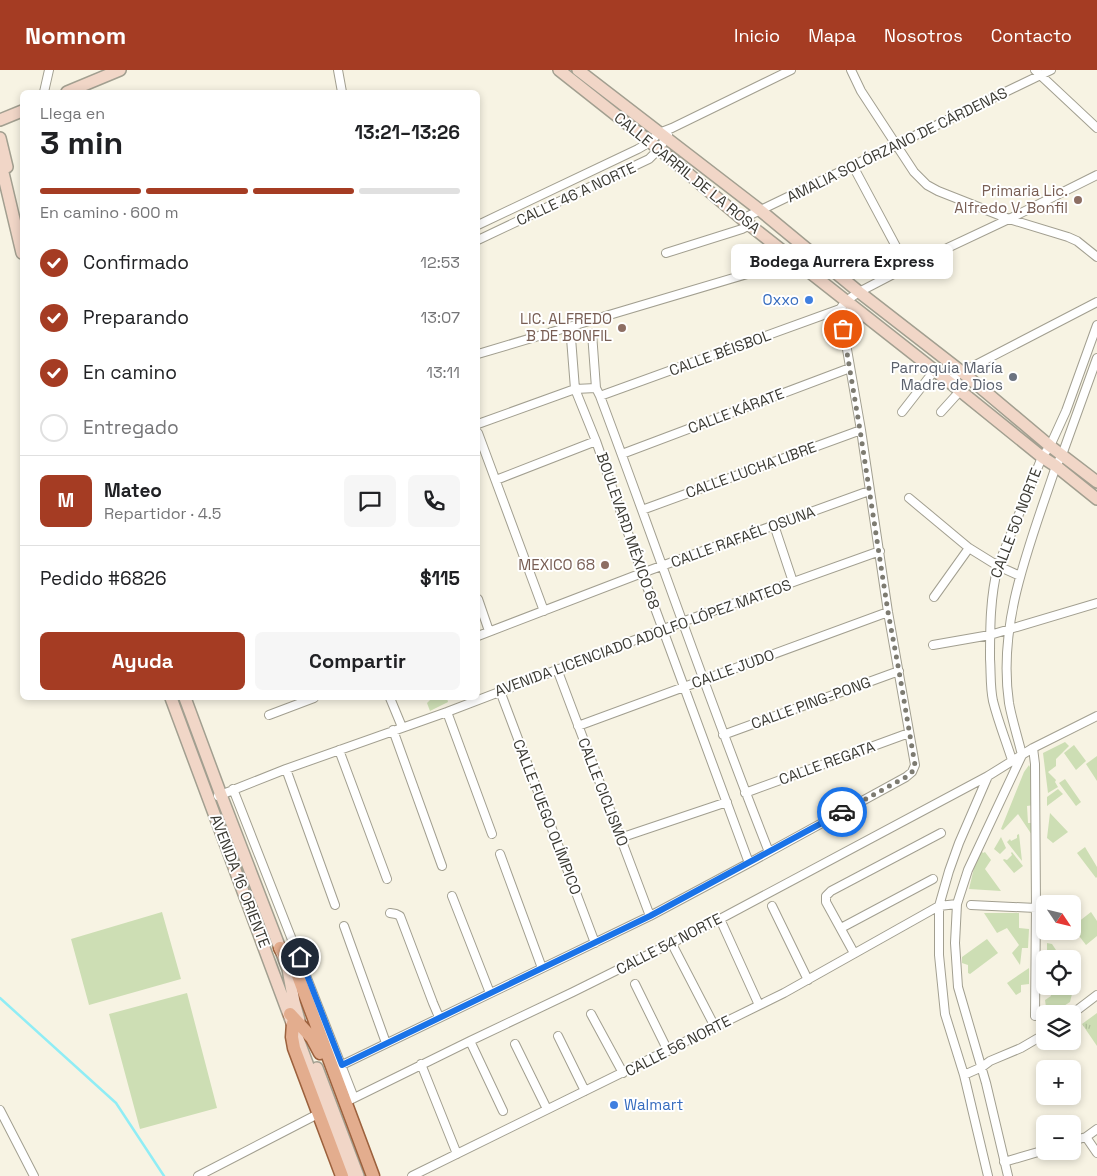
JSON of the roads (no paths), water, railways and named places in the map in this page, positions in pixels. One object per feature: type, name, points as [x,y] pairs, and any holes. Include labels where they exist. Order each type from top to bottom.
[{"type":"main road","points":[[71,90],[120,70]]},
{"type":"main road","name":"CALLE CARRIL DE LA ROSA","points":[[559,70],[794,260],[843,305],[934,370],[1097,499]]},
{"type":"main road","name":"CALLE CARRIL DE LA ROSA","points":[[578,70],[666,133],[859,292],[962,372],[1050,446],[1097,482]]},
{"type":"main road","points":[[0,120],[20,112]]},
{"type":"main road","points":[[0,138],[20,219]]},
{"type":"main road","points":[[0,160],[20,245]]},
{"type":"main road","name":"AVENIDA 16 ORIENTE","points":[[173,700],[209,800],[295,1022],[349,1176]]},
{"type":"main road","name":"AVENIDA 16 ORIENTE","points":[[186,700],[288,969],[294,1002],[295,1022]]},
{"type":"main road","points":[[280,948],[297,973],[350,1100],[349,1132],[358,1176]]},
{"type":"main road","points":[[295,1022],[292,1037],[294,1048],[342,1176]]},
{"type":"main road","points":[[295,1022],[312,1038],[318,1048],[366,1176]]},
{"type":"main road","points":[[349,1132],[373,1176]]},
{"type":"street","points":[[44,90],[49,70]]},
{"type":"street","points":[[338,70],[342,90]]},
{"type":"street","points":[[666,133],[791,70]]},
{"type":"street","points":[[851,70],[861,91],[896,145],[914,172],[927,185],[1009,219],[1068,237],[1077,241],[1097,257]]},
{"type":"street","name":"AMALIA SOLÓRZANO DE CÁRDENAS","points":[[666,253],[742,229],[746,222],[760,211],[1038,73],[1051,70]]},
{"type":"street","points":[[1038,73],[1097,128]]},
{"type":"street","name":"CALLE 46 A NORTE","points":[[480,224],[638,149],[666,133]]},
{"type":"street","name":"CALLE 46 A NORTE","points":[[480,239],[649,159],[659,149],[666,133]]},
{"type":"street","points":[[854,166],[907,267]]},
{"type":"street","name":"CALLE BÉISBOL","points":[[480,423],[576,389],[598,392],[843,305],[859,292],[907,267],[1097,175]]},
{"type":"street","points":[[558,187],[564,200]]},
{"type":"street","points":[[480,353],[794,260]]},
{"type":"street","points":[[948,382],[962,372],[1097,302]]},
{"type":"street","points":[[342,1065],[650,916],[750,863],[912,772],[915,765],[869,491],[850,368],[843,305]]},
{"type":"street","name":"CALLE 50 NORTE","points":[[1012,760],[993,699],[990,635],[993,584],[998,566],[1042,457],[1050,446],[1066,411],[1097,325]]},
{"type":"street","name":"BOULEVARD MÉXICO 68","points":[[592,333],[598,392],[723,735],[769,852]]},
{"type":"street","name":"BOULEVARD MÉXICO 68","points":[[571,338],[576,389],[750,863]]},
{"type":"street","name":"CALLE 50 NORTE","points":[[1022,755],[1010,703],[1007,674],[1008,630],[1020,576],[1056,466],[1095,371],[1097,358]]},
{"type":"street","name":"CALLE KÁRATE","points":[[622,454],[850,368]]},
{"type":"street","points":[[902,412],[934,370]]},
{"type":"street","points":[[942,412],[960,391]]},
{"type":"street","name":"CALLE LUCHA LIBRE","points":[[642,510],[860,430]]},
{"type":"street","points":[[480,438],[544,611]]},
{"type":"street","points":[[496,480],[596,441]]},
{"type":"street","name":"CALLE RAFAÉL OSUNA","points":[[480,635],[642,573],[869,491]]},
{"type":"street","points":[[909,498],[969,548],[998,566],[1020,576]]},
{"type":"street","points":[[774,525],[793,582]]},
{"type":"street","points":[[934,597],[969,548]]},
{"type":"street","name":"AVENIDA LICENCIADO ADOLFO LÓPEZ MATEOS","points":[[480,699],[682,622],[880,551]]},
{"type":"street","points":[[933,645],[990,635],[1097,603]]},
{"type":"street","points":[[480,605],[489,631]]},
{"type":"street","name":"CALLE JUDO","points":[[578,726],[888,612]]},
{"type":"street","name":"CALLE CICLISMO","points":[[557,669],[650,916]]},
{"type":"street","name":"CALLE PING-PONG","points":[[723,735],[899,671]]},
{"type":"street","name":"CALLE FUEGO OLÍMPICO","points":[[500,691],[595,943]]},
{"type":"street","points":[[270,715],[309,700]]},
{"type":"street","points":[[391,700],[402,727]]},
{"type":"street","name":"AVENIDA LICENCIADO ADOLFO LÓPEZ MATEOS","points":[[209,800],[286,769],[477,700]]},
{"type":"street","points":[[447,712],[492,834]]},
{"type":"street","name":"CALLE 54 NORTE","points":[[350,1100],[672,944],[988,776],[1033,748],[1097,716]]},
{"type":"street","points":[[393,730],[442,866]]},
{"type":"street","name":"CALLE REGATA","points":[[745,793],[909,733]]},
{"type":"street","points":[[1033,748],[1035,764],[1035,1016]]},
{"type":"street","points":[[339,750],[387,879]]},
{"type":"street","points":[[1008,1176],[982,1067],[958,987],[955,943],[957,904],[968,870],[1022,755]]},
{"type":"street","points":[[286,769],[335,905]]},
{"type":"street","points":[[988,776],[956,852],[939,906],[939,955],[945,1014],[965,1079],[988,1176]]},
{"type":"street","points":[[233,789],[342,1065],[350,1100]]},
{"type":"street","points":[[620,838],[727,802]]},
{"type":"street","points":[[854,953],[826,902],[826,896],[831,891],[941,833]]},
{"type":"street","points":[[500,854],[542,968]]},
{"type":"street","points":[[841,928],[933,879]]},
{"type":"street","points":[[452,896],[490,992]]},
{"type":"street","points":[[939,906],[957,904]]},
{"type":"street","points":[[772,906],[808,980]]},
{"type":"street","name":"CALLE 56 NORTE","points":[[412,1176],[808,980],[939,906]]},
{"type":"street","points":[[971,906],[1036,908]]},
{"type":"street","points":[[390,913],[400,916],[439,1017]]},
{"type":"street","points":[[720,919],[759,1005]]},
{"type":"street","points":[[344,926],[386,1043]]},
{"type":"street","points":[[672,944],[715,1026]]},
{"type":"street","points":[[635,984],[668,1050]]},
{"type":"street","points":[[1081,1007],[1097,995]]},
{"type":"street","points":[[591,1014],[623,1073]]},
{"type":"street","points":[[558,1036],[585,1091]]},
{"type":"street","points":[[965,1079],[990,1061],[1036,1039]]},
{"type":"street","points":[[470,1041],[503,1111]]},
{"type":"street","points":[[515,1044],[547,1110]]},
{"type":"street","points":[[421,1064],[457,1154]]},
{"type":"street","points":[[0,1110],[34,1176]]},
{"type":"street","points":[[198,1176],[318,1114]]},
{"type":"street","points":[[1081,1139],[1097,1130]]},
{"type":"street","points":[[1086,1137],[1097,1153]]},
{"type":"street","points":[[1004,1162],[1036,1153]]},
{"type":"waterway","points":[[0,998],[116,1103],[164,1176]]},
{"type":"place","name":"Primaria Lic. Alfredo V. Bonfil","points":[[1078,200]]},
{"type":"place","name":"Oxxo","points":[[809,300]]},
{"type":"place","name":"LIC. ALFREDO B DE BONFIL","points":[[622,328]]},
{"type":"place","name":"Bodega Aurrera Express","points":[[843,329]]},
{"type":"place","name":"Parroquia María Madre de Dios","points":[[1013,377]]},
{"type":"place","name":"MEXICO 68","points":[[605,565]]},
{"type":"place","name":"Walmart","points":[[614,1105]]}]
